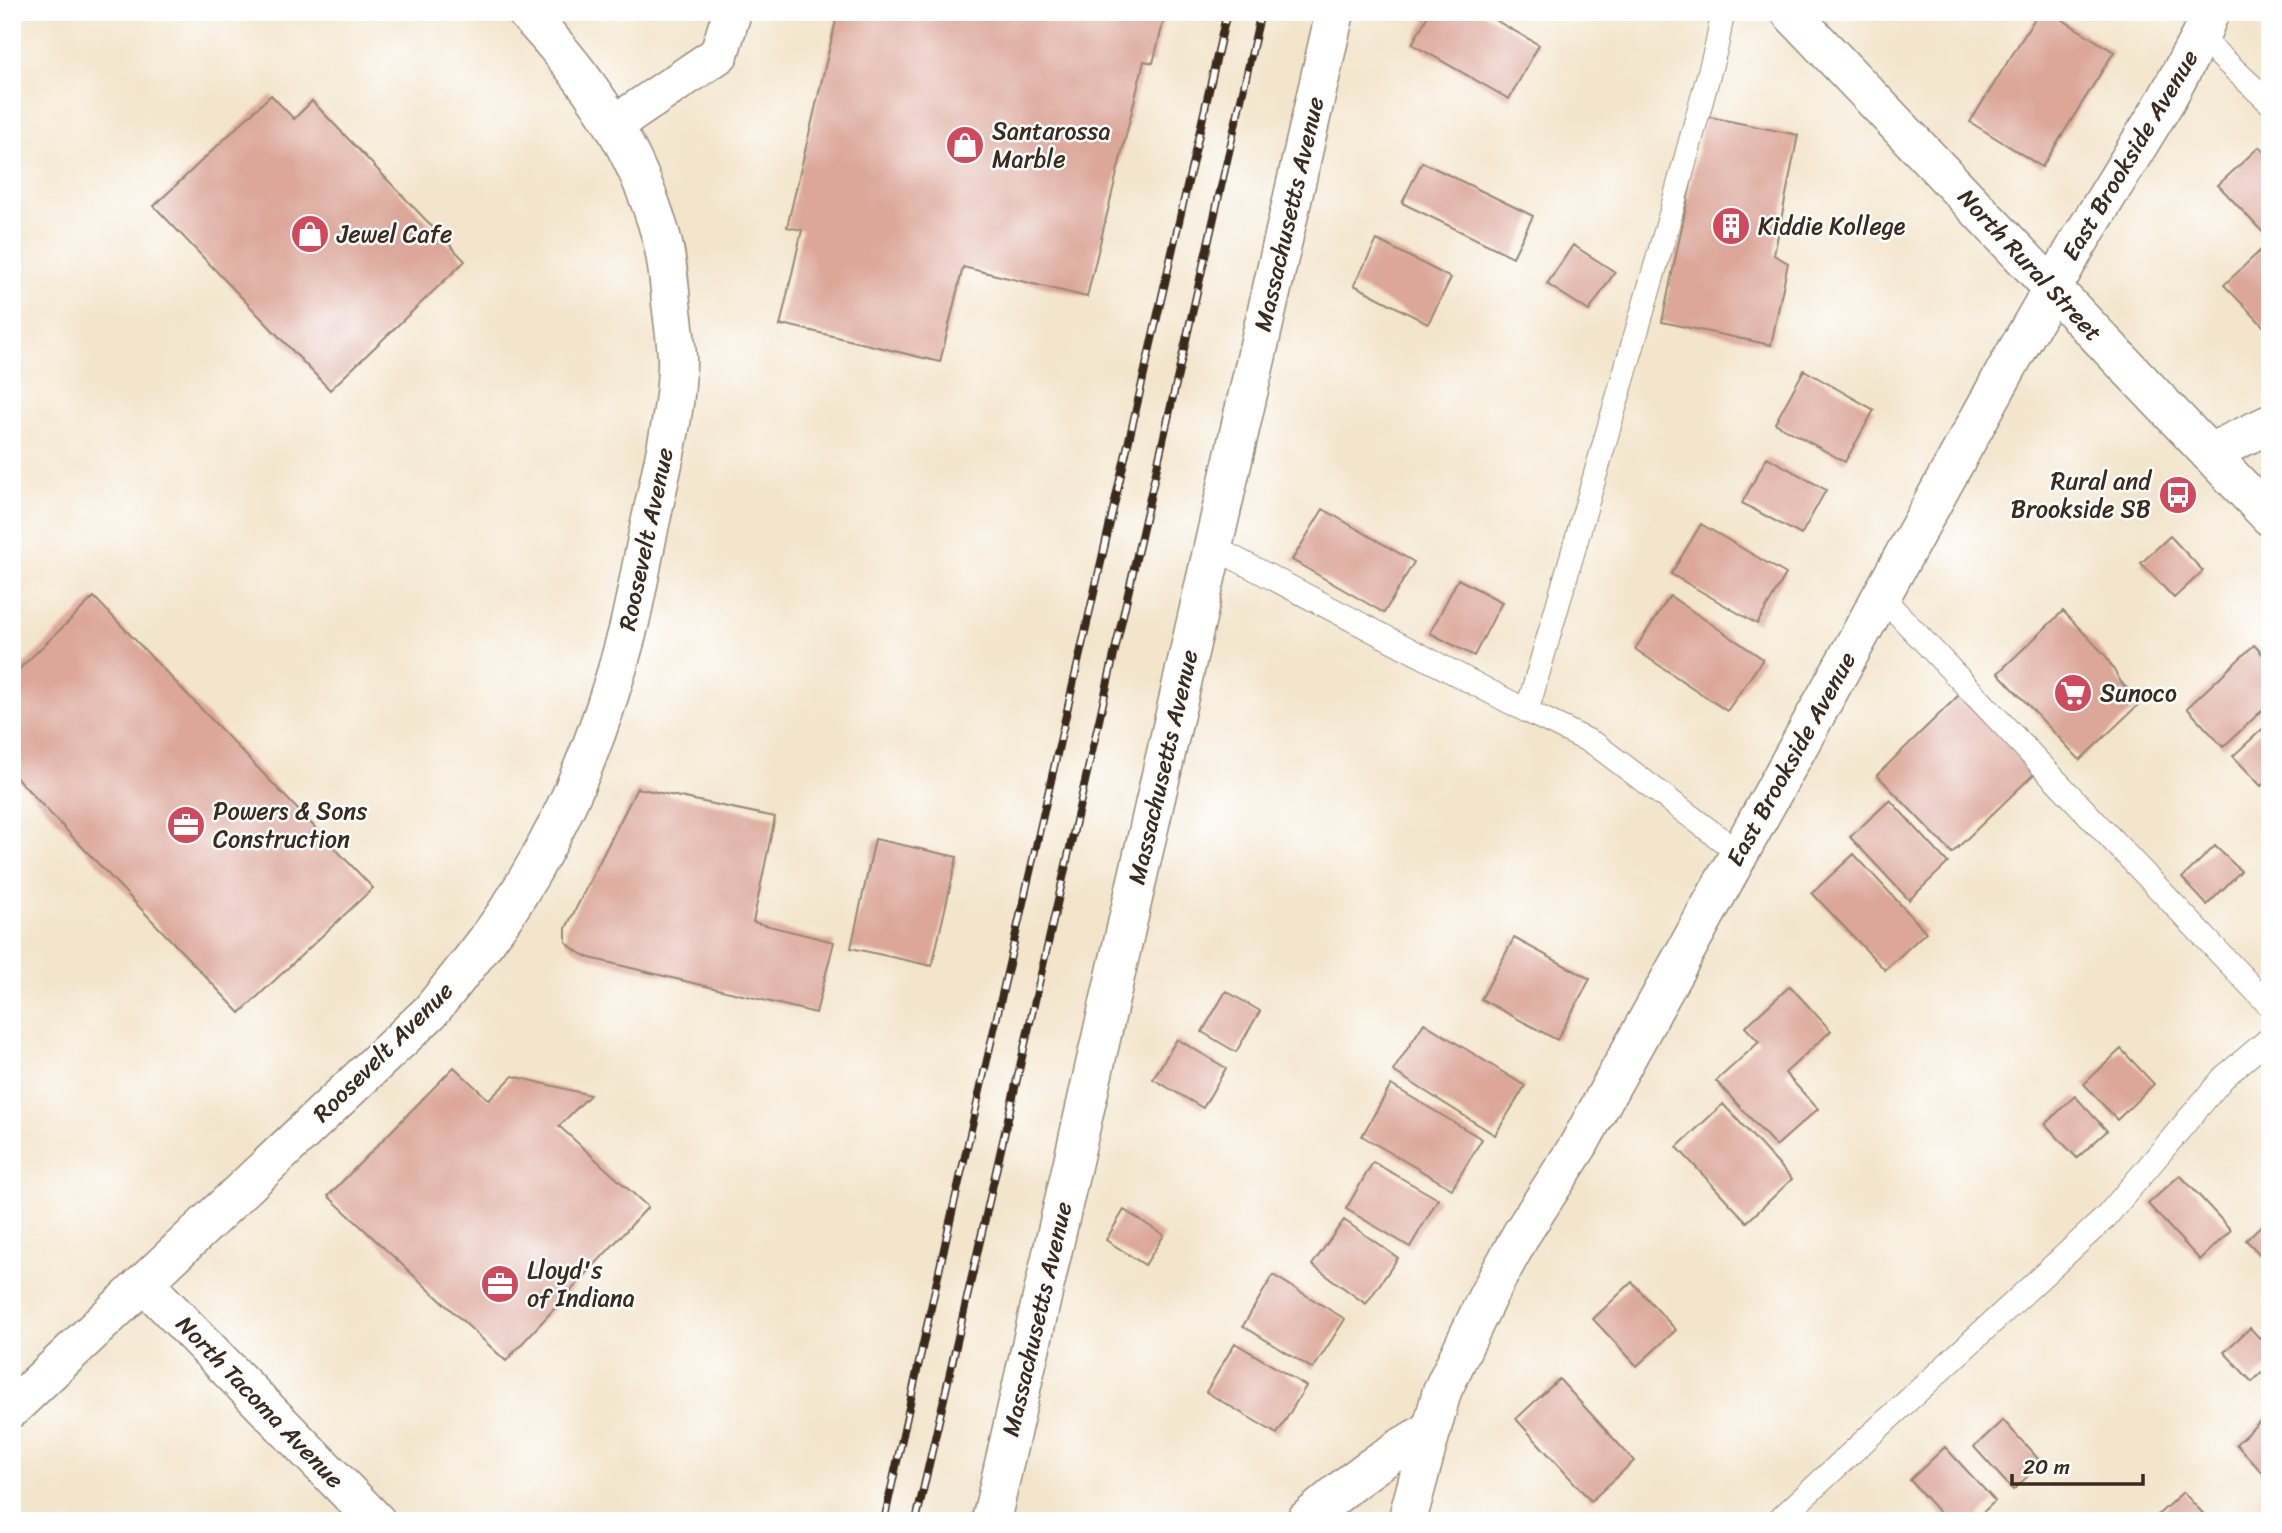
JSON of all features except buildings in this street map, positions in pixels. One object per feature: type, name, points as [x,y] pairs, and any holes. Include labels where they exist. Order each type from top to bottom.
[{"type":"street","name":"Roosevelt Avenue","points":[[12,1408],[430,1012],[481,948],[523,888],[575,786],[601,718],[627,632],[664,454],[677,358],[669,276],[662,238],[642,181],[614,125],[582,75],[526,12]]},
{"type":"street","points":[[614,125],[719,54],[732,12]]},
{"type":"street","name":"Massachusetts Avenue","points":[[991,1521],[1335,12]]},
{"type":"street","name":"North Rural Street","points":[[1790,12],[2270,517]]},
{"type":"street","name":"East Brookside Avenue","points":[[1407,1521],[1443,1391],[1488,1295],[1522,1234],[1578,1146],[2052,288],[2166,100],[2205,25]]},
{"type":"street","points":[[2209,453],[2270,424]]},
{"type":"street","name":"North Tacoma Avenue","points":[[145,1283],[376,1521]]},
{"type":"street","points":[[1305,1521],[1395,1448],[1432,1430]]},
{"type":"lane","points":[[1527,711],[1670,216],[1725,12]]},
{"type":"lane","points":[[2205,25],[2270,103]]},
{"type":"lane","points":[[1213,547],[1595,744],[1740,853]]},
{"type":"lane","points":[[1881,596],[2270,1006]]},
{"type":"lane","points":[[1778,1521],[2106,1217],[2224,1077],[2270,1038]]},
{"type":"railway","points":[[884,1521],[1227,12]]},
{"type":"railway","points":[[916,1521],[1261,12]]},
{"type":"place","name":"Santarossa Marble","points":[[965,145]]},
{"type":"place","name":"Kiddie Kollege","points":[[1731,226]]},
{"type":"place","name":"Jewel Cafe","points":[[310,234]]},
{"type":"place","name":"Rural and Brookside SB","points":[[2178,495]]},
{"type":"place","name":"Sunoco","points":[[2073,693]]},
{"type":"place","name":"Powers & Sons Construction","points":[[186,825]]},
{"type":"place","name":"Lloyd's of Indiana","points":[[500,1284]]}]
